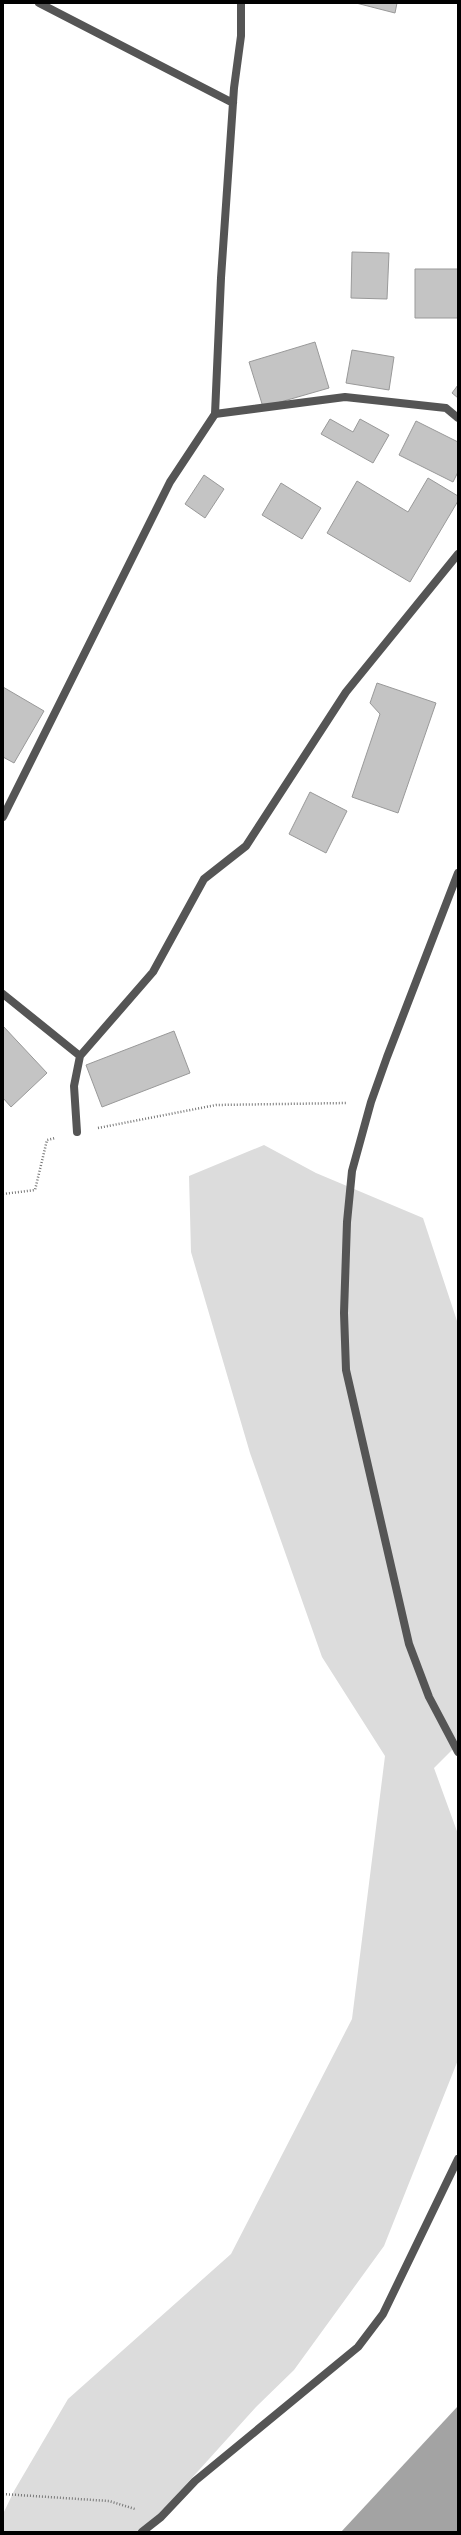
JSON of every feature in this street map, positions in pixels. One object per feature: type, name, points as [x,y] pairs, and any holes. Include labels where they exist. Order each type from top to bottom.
[{"type":"street","points":[[40,3],[234,102]]},
{"type":"street","points":[[3,817],[170,482],[215,414],[221,278],[234,102],[241,36],[241,3]]},
{"type":"street","points":[[215,414],[345,397],[446,408],[458,418]]},
{"type":"street","points":[[78,1132],[74,1086],[80,1056],[153,972],[204,879],[246,846],[346,692],[458,554]]},
{"type":"street","points":[[458,872],[371,1102],[352,1171],[347,1222],[344,1312],[346,1370],[409,1644],[429,1697],[458,1752]]},
{"type":"street","points":[[3,994],[80,1056]]},
{"type":"street","points":[[142,2532],[161,2517],[195,2481],[358,2347],[383,2314],[458,2158]]},
{"type":"path","points":[[3,1194],[35,1190],[47,1140],[78,1132],[216,1105],[371,1102]]},
{"type":"path","points":[[3,2494],[109,2501],[161,2517]]},
{"type":"shaded area","points":[[264,1145],[316,1173],[423,1218],[458,1324],[458,1744],[434,1768],[458,1834],[458,2060],[384,2246],[294,2370],[256,2407],[143,2532],[3,2532],[3,2514],[14,2491],[68,2399],[231,2254],[352,2019],[385,1756],[322,1657],[250,1453],[191,1252],[189,1176]]},
{"type":"shaded area","points":[[458,2406],[458,2532],[341,2532]]},
{"type":"building","points":[[356,3],[397,3],[395,13]]},
{"type":"building","points":[[352,252],[389,253],[387,299],[351,298]]},
{"type":"building","points":[[415,269],[458,269],[458,318],[415,318]]},
{"type":"building","points":[[315,342],[329,388],[263,407],[249,362]]},
{"type":"building","points":[[352,350],[394,357],[389,390],[346,383]]},
{"type":"building","points":[[458,385],[458,398],[452,393]]},
{"type":"building","points":[[330,419],[353,432],[360,419],[389,435],[373,463],[321,434]]},
{"type":"building","points":[[416,421],[458,442],[458,472],[453,482],[399,455]]},
{"type":"building","points":[[204,475],[224,489],[205,518],[185,504]]},
{"type":"building","points":[[428,478],[458,496],[458,501],[410,582],[327,533],[357,481],[408,512]]},
{"type":"building","points":[[281,483],[321,508],[302,539],[262,515]]},
{"type":"building","points":[[377,683],[436,703],[398,813],[352,797],[380,714],[370,703]]},
{"type":"building","points":[[3,687],[44,711],[14,763],[3,757]]},
{"type":"building","points":[[310,792],[347,811],[326,853],[289,834]]},
{"type":"building","points":[[3,1026],[47,1073],[11,1107],[3,1098]]},
{"type":"building","points":[[174,1031],[190,1073],[102,1107],[86,1065]]}]
